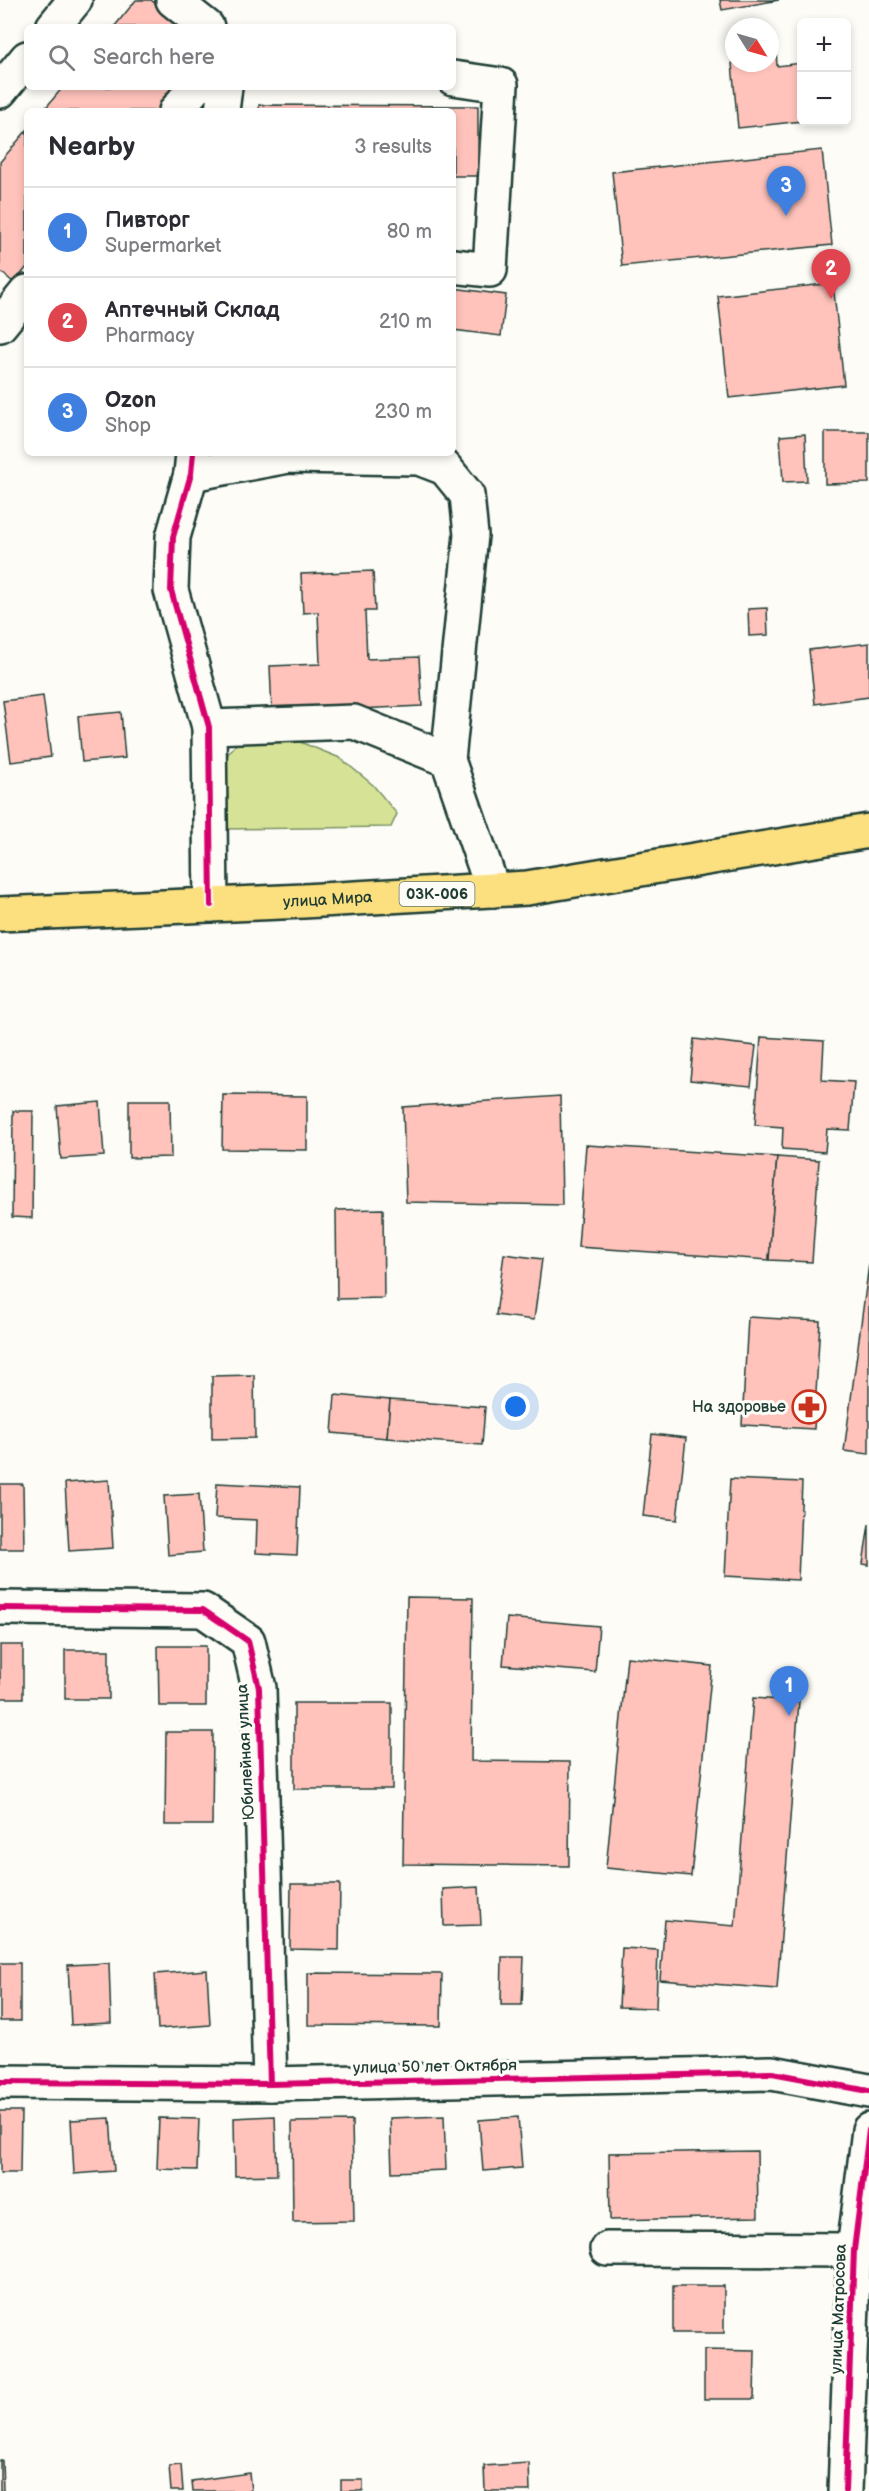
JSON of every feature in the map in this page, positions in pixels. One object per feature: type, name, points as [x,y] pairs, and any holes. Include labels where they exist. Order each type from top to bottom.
[{"type":"main road","name":"улица Мира","points":[[0,914],[527,888],[869,831]]},
{"type":"street","points":[[55,24],[75,0]]},
{"type":"street","points":[[173,0],[203,24]]},
{"type":"street","points":[[0,91],[24,62]]},
{"type":"street","points":[[456,78],[501,85],[490,270],[456,266]]},
{"type":"street","points":[[178,108],[193,90]]},
{"type":"street","points":[[222,108],[225,90]]},
{"type":"street","points":[[0,325],[24,296]]},
{"type":"street","points":[[211,905],[209,727],[171,590],[173,537],[192,464],[288,456],[419,458],[445,468],[467,495],[471,535],[448,760],[493,890]]},
{"type":"street","points":[[209,727],[354,722],[448,760]]},
{"type":"street","name":"Юбилейная улица","points":[[0,1608],[203,1610],[248,1641],[259,1688],[270,2084]]},
{"type":"street","name":"улица 50 лет Октября","points":[[0,2082],[270,2084],[772,2073],[869,2091]]},
{"type":"street","name":"улица Матросова","points":[[845,2491],[854,2250],[869,2130]]},
{"type":"street","points":[[607,2249],[854,2250]]},
{"type":"green space","points":[[238,742],[300,742],[340,758],[373,785],[397,814],[391,827],[226,829],[222,761]]},
{"type":"building","points":[[136,0],[151,0],[179,24],[116,24]]},
{"type":"building","points":[[720,0],[779,0],[722,10]]},
{"type":"building","points":[[797,64],[797,122],[738,128],[733,72],[779,72],[779,66]]},
{"type":"building","points":[[60,90],[176,90],[160,108],[46,108]]},
{"type":"building","points":[[259,105],[478,106],[478,176],[456,176],[456,108],[259,108]]},
{"type":"building","points":[[24,134],[24,271],[14,283],[0,271],[0,162]]},
{"type":"building","points":[[822,150],[832,245],[622,266],[612,172]]},
{"type":"building","points":[[833,283],[844,385],[729,398],[718,296]]},
{"type":"building","points":[[456,288],[506,295],[501,336],[456,330]]},
{"type":"building","points":[[825,432],[869,432],[869,483],[825,484]]},
{"type":"building","points":[[805,434],[807,481],[783,482],[780,436]]},
{"type":"building","points":[[373,571],[375,611],[365,611],[367,659],[419,657],[422,706],[272,713],[270,666],[320,664],[318,612],[303,613],[301,574]]},
{"type":"building","points":[[767,608],[768,635],[749,636],[748,609]]},
{"type":"building","points":[[869,643],[869,697],[815,704],[809,650]]},
{"type":"building","points":[[43,696],[51,757],[11,762],[3,701]]},
{"type":"building","points":[[121,712],[125,758],[82,762],[78,716]]},
{"type":"building","points":[[761,1037],[824,1041],[822,1080],[854,1082],[850,1130],[827,1129],[825,1152],[782,1149],[783,1127],[755,1125]]},
{"type":"building","points":[[694,1039],[756,1046],[751,1086],[690,1080]]},
{"type":"building","points":[[223,1095],[307,1096],[307,1150],[222,1149]]},
{"type":"building","points":[[560,1096],[562,1205],[406,1202],[403,1107]]},
{"type":"building","points":[[129,1100],[170,1100],[171,1157],[129,1158]]},
{"type":"building","points":[[100,1102],[104,1156],[61,1159],[57,1106]]},
{"type":"building","points":[[13,1111],[33,1111],[32,1218],[12,1217]]},
{"type":"building","points":[[586,1145],[777,1157],[769,1260],[578,1247]]},
{"type":"building","points":[[777,1157],[819,1160],[812,1262],[769,1260]]},
{"type":"building","points":[[383,1209],[384,1298],[337,1299],[336,1210]]},
{"type":"building","points":[[504,1254],[542,1259],[534,1320],[496,1315]]},
{"type":"building","points":[[869,1264],[869,1454],[844,1451]]},
{"type":"building","points":[[748,1317],[820,1321],[814,1429],[742,1425]]},
{"type":"building","points":[[254,1375],[255,1438],[212,1439],[212,1376]]},
{"type":"building","points":[[335,1395],[390,1400],[387,1438],[332,1433]]},
{"type":"building","points":[[390,1400],[485,1407],[482,1445],[387,1438]]},
{"type":"building","points":[[652,1434],[686,1438],[677,1520],[643,1516]]},
{"type":"building","points":[[730,1479],[802,1482],[798,1580],[725,1576]]},
{"type":"building","points":[[109,1480],[113,1548],[69,1551],[65,1483]]},
{"type":"building","points":[[217,1483],[300,1487],[297,1555],[256,1553],[257,1520],[215,1518]]},
{"type":"building","points":[[0,1484],[23,1484],[24,1549],[0,1549]]},
{"type":"building","points":[[199,1494],[203,1552],[168,1555],[164,1496]]},
{"type":"building","points":[[869,1524],[869,1565],[863,1564]]},
{"type":"building","points":[[407,1597],[473,1598],[471,1761],[570,1762],[569,1866],[403,1864]]},
{"type":"building","points":[[507,1618],[599,1626],[595,1672],[503,1665]]},
{"type":"building","points":[[0,1645],[23,1645],[23,1698],[0,1698]]},
{"type":"building","points":[[158,1646],[206,1646],[206,1706],[159,1706]]},
{"type":"building","points":[[65,1650],[109,1650],[109,1699],[65,1699]]},
{"type":"building","points":[[627,1657],[712,1666],[691,1876],[606,1868]]},
{"type":"building","points":[[753,1698],[799,1701],[777,1989],[660,1980],[665,1920],[735,1926]]},
{"type":"building","points":[[294,1703],[392,1703],[392,1789],[294,1789]]},
{"type":"building","points":[[166,1732],[213,1732],[212,1825],[165,1825]]},
{"type":"building","points":[[291,1884],[340,1884],[339,1950],[290,1949]]},
{"type":"building","points":[[479,1887],[481,1925],[444,1926],[443,1889]]},
{"type":"building","points":[[622,1948],[658,1950],[656,2008],[619,2007]]},
{"type":"building","points":[[502,1957],[524,1957],[522,2005],[501,2005]]},
{"type":"building","points":[[0,1963],[20,1963],[20,2021],[0,2021]]},
{"type":"building","points":[[109,1963],[111,2023],[71,2025],[68,1965]]},
{"type":"building","points":[[207,1970],[210,2025],[158,2029],[155,1974]]},
{"type":"building","points":[[308,1973],[442,1974],[441,2026],[308,2025]]},
{"type":"building","points":[[0,2111],[21,2111],[20,2173],[0,2173]]},
{"type":"building","points":[[275,2116],[277,2175],[235,2176],[234,2118]]},
{"type":"building","points":[[444,2116],[446,2170],[392,2172],[390,2118]]},
{"type":"building","points":[[518,2117],[522,2168],[483,2171],[479,2120]]},
{"type":"building","points":[[110,2118],[114,2171],[74,2174],[71,2120]]},
{"type":"building","points":[[159,2118],[199,2119],[197,2170],[157,2169]]},
{"type":"building","points":[[352,2121],[354,2221],[293,2222],[292,2122]]},
{"type":"building","points":[[757,2151],[758,2217],[610,2220],[609,2153]]},
{"type":"building","points":[[673,2286],[724,2286],[724,2333],[673,2333]]},
{"type":"building","points":[[704,2350],[755,2351],[754,2399],[704,2399]]},
{"type":"building","points":[[0,2460],[2,2460],[3,2491],[0,2491]]},
{"type":"building","points":[[529,2463],[530,2491],[485,2491],[484,2466]]},
{"type":"building","points":[[181,2465],[183,2491],[171,2491],[169,2466]]},
{"type":"building","points":[[249,2473],[251,2491],[193,2491],[192,2481]]},
{"type":"building","points":[[341,2480],[363,2480],[363,2491],[341,2491]]},
{"type":"cycle path","points":[[193,456],[191,474],[173,537],[171,590],[209,727],[211,905]]},
{"type":"cycle path","points":[[0,1608],[203,1610],[248,1641],[259,1688],[270,2084]]},
{"type":"cycle path","points":[[0,2082],[270,2084],[772,2073],[869,2091]]},
{"type":"cycle path","points":[[845,2491],[854,2250],[869,2130]]},
{"type":"place","name":"Ozon","points":[[786,216]]},
{"type":"place","name":"Аптечный Склад","points":[[831,299]]},
{"type":"place","name":"На здоровье","points":[[809,1407]]},
{"type":"place","name":"Пивторг","points":[[789,1716]]}]
